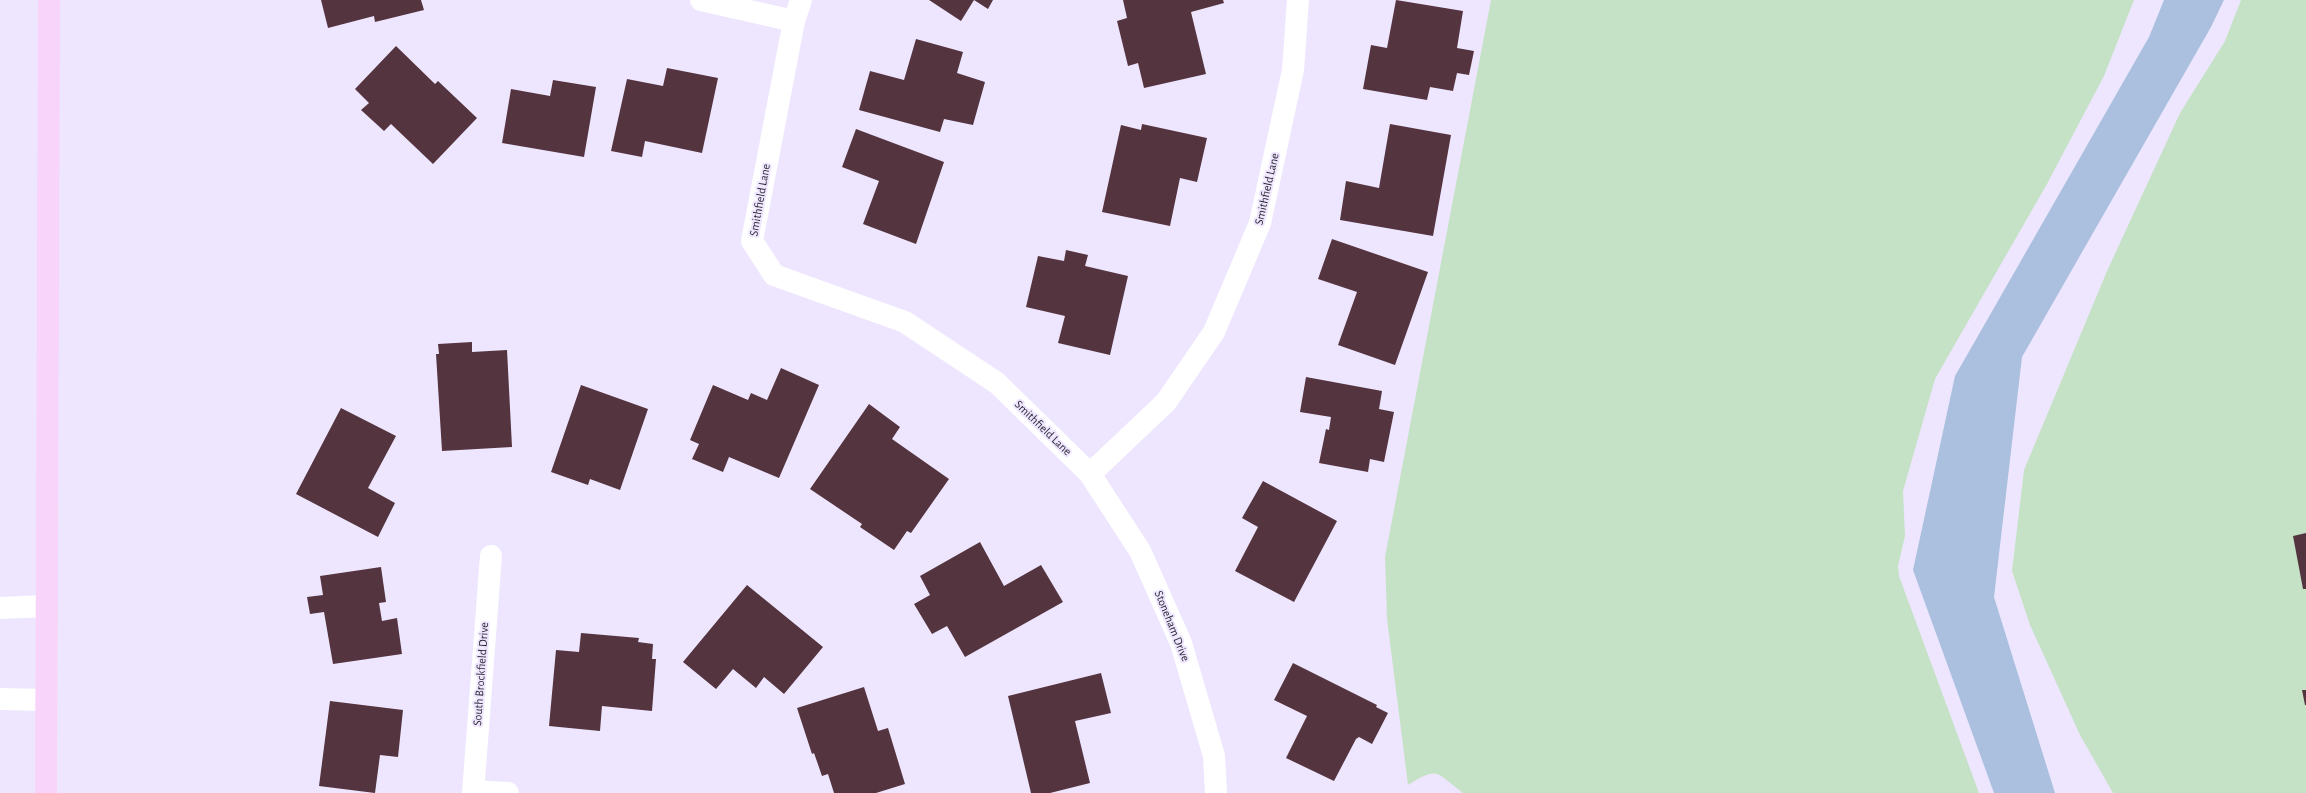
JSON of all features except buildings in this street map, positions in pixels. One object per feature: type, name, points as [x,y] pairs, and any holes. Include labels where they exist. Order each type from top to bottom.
[{"type":"main road","points":[[46,793],[49,0]]},
{"type":"street","points":[[701,0],[794,21]]},
{"type":"street","name":"Smithfield Lane","points":[[801,0],[794,21],[752,241],[774,275],[905,322],[997,383],[1090,474],[1166,402],[1214,332],[1260,224],[1293,70],[1298,0]]},
{"type":"street","name":"Stoneham Drive","points":[[1090,474],[1140,551],[1181,643],[1214,756],[1216,793]]},
{"type":"street","name":"South Brockfield Drive","points":[[472,792],[491,556]]},
{"type":"street","points":[[0,608],[46,606]]},
{"type":"street","points":[[0,699],[46,700]]},
{"type":"street","points":[[472,792],[508,793]]},
{"type":"green space","points":[[1491,0],[2134,0],[2104,76],[2047,184],[1935,379],[1903,491],[1905,536],[1898,566],[1899,576],[1979,793],[1463,793],[1437,774],[1426,775],[1408,785],[1387,619],[1385,557]]},
{"type":"green space","points":[[2241,0],[2306,0],[2306,793],[2113,793],[2080,735],[2030,625],[2012,571],[2024,470],[2107,271],[2180,113],[2225,41]]},
{"type":"water","points":[[2164,0],[2224,0],[2211,27],[2022,357],[1994,597],[2055,793],[1994,793],[1913,570],[1955,376],[2149,37]]}]
